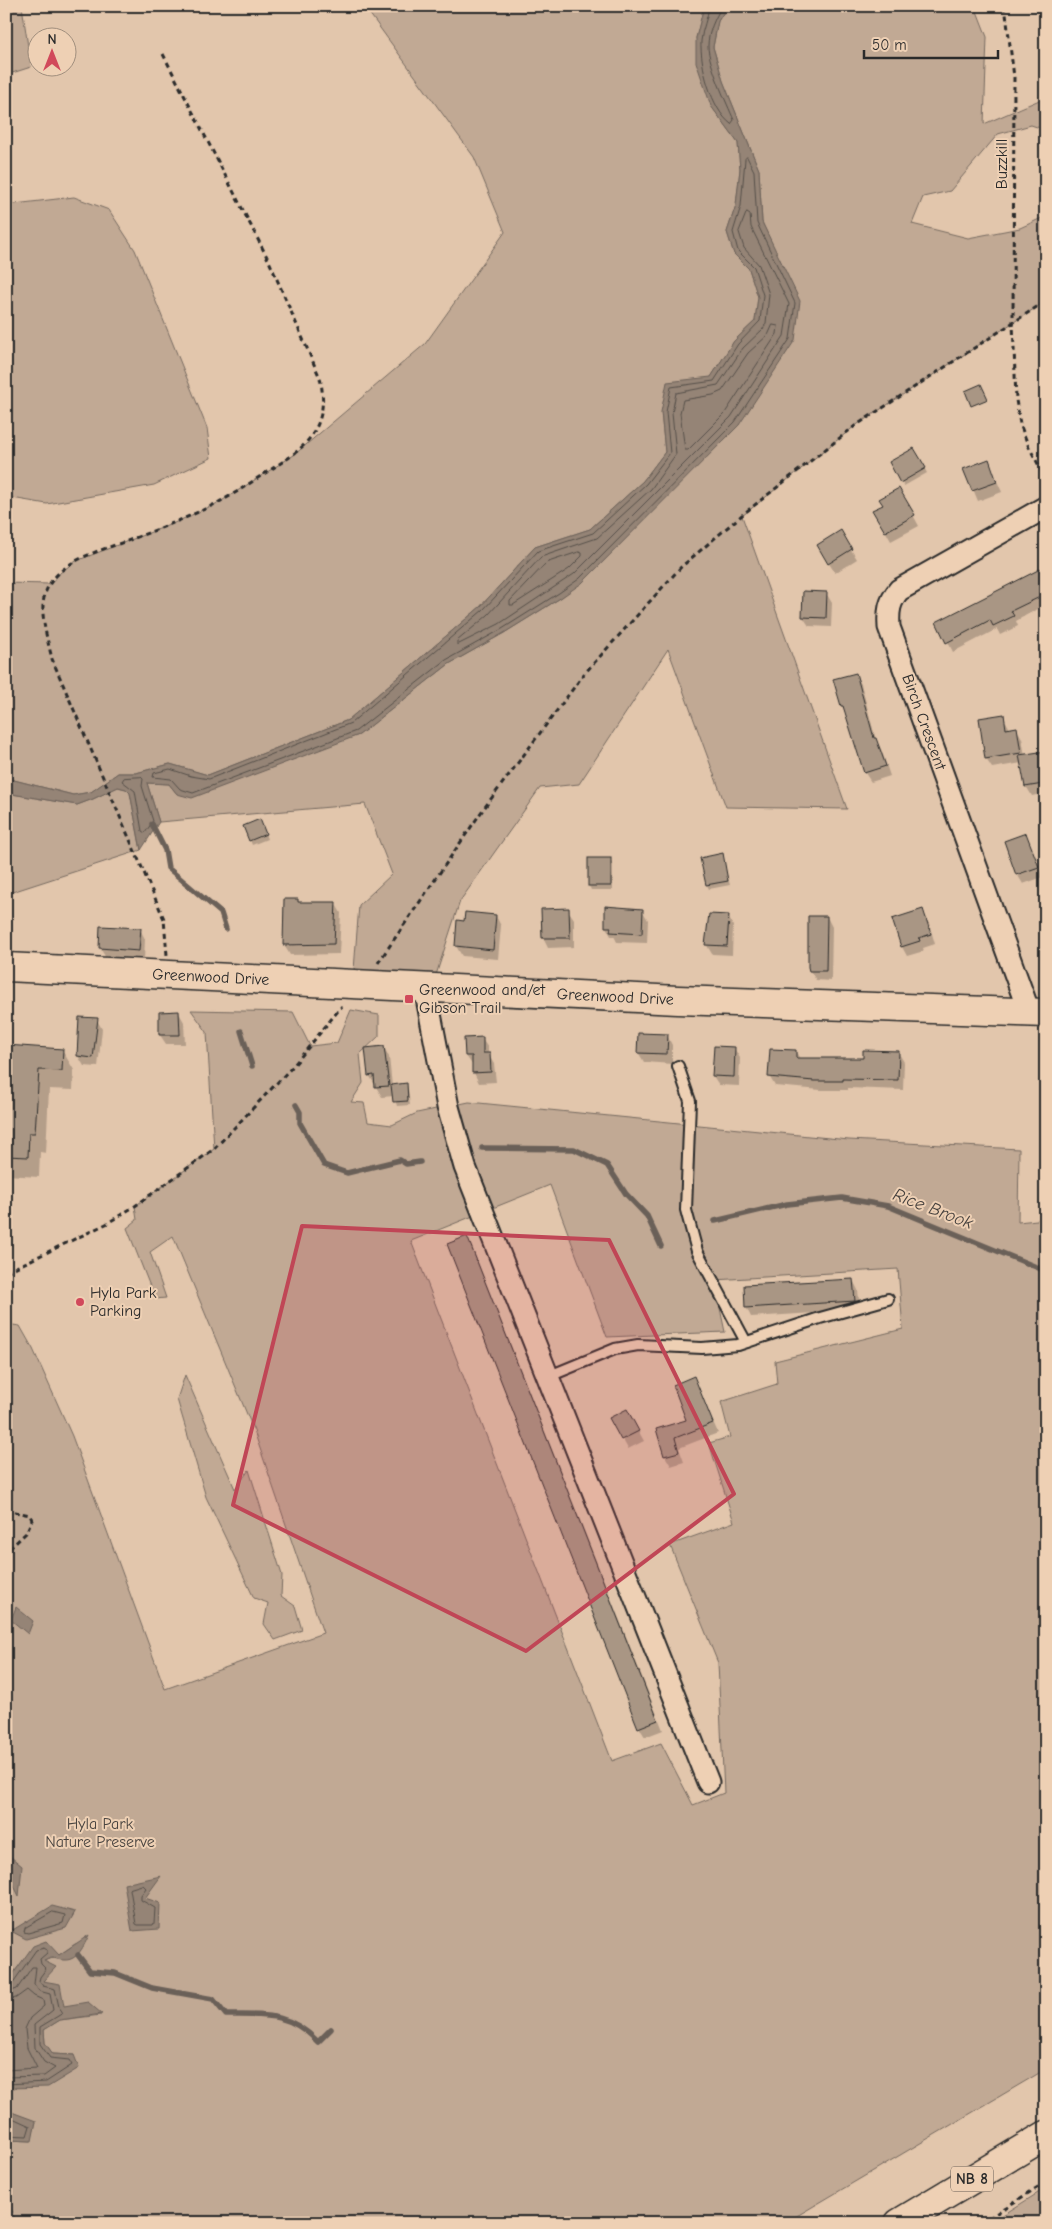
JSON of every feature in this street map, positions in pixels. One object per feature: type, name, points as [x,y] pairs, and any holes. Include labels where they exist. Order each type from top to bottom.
[{"type":"main road","name":"Greenwood Drive","points":[[6,967],[678,1000],[1037,1013]]},
{"type":"main road","name":"NB 8","points":[[898,2223],[1046,2135]]},
{"type":"street","name":"Birch Crescent","points":[[1037,1013],[889,627],[888,613],[891,600],[900,590],[1046,507]]},
{"type":"street","points":[[425,988],[448,1107],[465,1167],[708,1782]]},
{"type":"lane","points":[[678,1066],[690,1101],[686,1210],[697,1252],[746,1342]]},
{"type":"lane","points":[[547,1377],[615,1349],[638,1345],[702,1348],[738,1345],[820,1318],[888,1299]]},
{"type":"path","name":"Buzzkill","points":[[1004,6],[1014,77],[1013,322],[1016,400],[1020,424],[1028,445],[1046,479]]},
{"type":"path","points":[[163,54],[269,261],[320,378],[324,396],[321,414],[315,430],[294,455],[220,502],[172,524],[76,561],[60,572],[50,584],[43,599],[44,618],[52,659],[164,919],[168,975]]},
{"type":"path","points":[[373,971],[482,810],[584,674],[681,567],[855,426],[1046,300]]},
{"type":"path","points":[[6,1272],[106,1224],[135,1206],[214,1149],[294,1065],[346,1001]]},
{"type":"path","points":[[6,1508],[10,1511],[30,1515],[32,1520],[26,1533],[6,1552]]},
{"type":"path","points":[[981,2223],[1046,2182]]},
{"type":"path","points":[[6,2200],[16,2223]]},
{"type":"highlighted area","points":[[302,1226],[609,1240],[734,1494],[526,1651],[233,1505]]},
{"type":"green space","points":[[6,6],[22,6],[28,47],[28,68],[6,75]]},
{"type":"green space","points":[[364,6],[704,6],[696,38],[711,106],[738,143],[740,169],[736,205],[727,232],[734,254],[749,269],[758,297],[755,321],[734,341],[711,377],[661,412],[665,452],[643,481],[590,529],[535,547],[480,607],[348,720],[208,775],[170,764],[136,773],[118,773],[91,792],[73,795],[6,778],[6,583],[50,584],[61,572],[76,561],[172,524],[220,502],[294,455],[425,344],[505,232],[474,157]]},
{"type":"green space","points":[[728,6],[975,6],[987,37],[984,124],[1044,98],[1046,99],[1046,130],[1031,125],[998,134],[950,191],[923,197],[912,224],[968,238],[1020,228],[1046,216],[1046,301],[855,426],[742,516],[847,809],[726,807],[668,649],[579,784],[540,788],[460,901],[436,975],[354,970],[359,905],[392,874],[365,804],[159,822],[147,783],[169,784],[177,794],[359,735],[449,664],[562,597],[739,425],[776,254],[762,222],[759,170],[723,81],[713,47],[718,21]]},
{"type":"green space","points":[[74,197],[109,210],[135,250],[207,428],[211,458],[154,485],[47,504],[6,497],[6,205]]},
{"type":"green space","points":[[118,787],[126,789],[130,793],[141,850],[6,894],[6,793],[77,805]]},
{"type":"green space","name":"Hyla Park Nature Preserve","points":[[191,1010],[293,1012],[310,1046],[337,1043],[351,1010],[379,1015],[379,1036],[360,1054],[363,1083],[351,1102],[364,1103],[368,1122],[392,1125],[417,1113],[469,1102],[849,1140],[1019,1149],[1018,1222],[1046,1219],[1046,2069],[785,2223],[6,2223],[6,2140],[31,2141],[36,2122],[6,2110],[6,2090],[74,2055],[53,2054],[45,2043],[44,2030],[60,2020],[101,2015],[63,2006],[43,1981],[44,1961],[57,1958],[71,1959],[86,1940],[75,1944],[59,1955],[18,1967],[6,1984],[6,1324],[20,1326],[33,1349],[72,1436],[165,1689],[323,1633],[254,1431],[173,1236],[150,1252],[166,1298],[155,1299],[127,1228],[137,1220],[135,1206],[214,1149],[207,1032]],"holes":[[[550,1185],[607,1337],[725,1332],[714,1280],[898,1269],[903,1329],[775,1361],[777,1384],[721,1402],[730,1437],[709,1443],[734,1522],[670,1545],[718,1663],[724,1793],[693,1805],[661,1743],[612,1761],[411,1241]]]},
{"type":"green space","points":[[185,1375],[235,1489],[249,1470],[282,1575],[281,1596],[295,1606],[302,1630],[275,1640],[264,1624],[268,1603],[254,1598],[206,1497],[177,1399]]},
{"type":"green space","points":[[1046,2188],[1046,2223],[990,2223]]},
{"type":"water","points":[[704,6],[728,6],[718,21],[713,47],[723,81],[759,170],[762,222],[800,301],[795,340],[739,425],[582,583],[504,633],[449,664],[359,735],[192,798],[177,794],[169,784],[147,783],[159,822],[141,850],[130,793],[126,789],[118,787],[77,805],[6,793],[6,778],[73,795],[91,792],[118,773],[136,773],[170,764],[208,775],[348,720],[480,607],[535,547],[590,529],[643,481],[665,452],[661,412],[667,382],[711,377],[734,341],[755,321],[758,297],[749,269],[734,254],[727,232],[736,205],[740,169],[738,143],[711,106],[696,62],[696,38]]},
{"type":"water","points":[[16,1607],[33,1621],[28,1634],[11,1620]]},
{"type":"water","points":[[6,1853],[22,1866],[19,1896],[12,1882],[6,1881]]},
{"type":"water","points":[[161,1876],[145,1898],[160,1903],[159,1929],[132,1931],[124,1884]]},
{"type":"water","points":[[52,1906],[75,1912],[66,1928],[26,1939],[11,1931]]},
{"type":"water","points":[[89,1935],[80,1952],[73,1958],[64,1960],[53,1958],[44,1961],[56,1967],[43,1981],[60,1984],[64,2006],[88,2002],[102,2014],[60,2020],[44,2030],[45,2043],[53,2054],[74,2055],[79,2068],[48,2087],[9,2088],[6,2090],[6,1984],[33,1946],[46,1941],[59,1955]]},
{"type":"water","points":[[6,2110],[36,2121],[32,2141],[6,2140]]},
{"type":"building","points":[[981,384],[988,399],[971,406],[965,391]]},
{"type":"building","points":[[914,448],[926,468],[900,483],[889,462]]},
{"type":"building","points":[[989,459],[997,482],[972,491],[963,469]]},
{"type":"building","points":[[899,488],[915,515],[885,532],[872,510],[883,505],[879,499]]},
{"type":"building","points":[[841,530],[852,549],[828,564],[817,545]]},
{"type":"building","points":[[1046,566],[1046,594],[1011,611],[1014,616],[993,626],[990,620],[946,643],[936,622]]},
{"type":"building","points":[[803,591],[827,592],[826,618],[802,617]]},
{"type":"building","points":[[856,673],[874,738],[876,738],[886,766],[864,773],[833,679]]},
{"type":"building","points":[[1004,714],[1006,729],[1017,727],[1021,753],[985,759],[979,718]]},
{"type":"building","points":[[1046,751],[1046,774],[1041,774],[1043,784],[1025,787],[1019,755]]},
{"type":"building","points":[[260,819],[266,834],[249,841],[243,826]]},
{"type":"building","points":[[1026,833],[1039,867],[1016,875],[1004,841]]},
{"type":"building","points":[[723,853],[728,881],[706,885],[700,858]]},
{"type":"building","points":[[588,858],[611,858],[611,886],[588,886]]},
{"type":"building","points":[[284,899],[298,899],[298,902],[336,902],[334,944],[283,945]]},
{"type":"building","points":[[605,906],[643,909],[642,934],[610,932],[611,927],[605,927]]},
{"type":"building","points":[[569,908],[570,938],[542,938],[541,909]]},
{"type":"building","points":[[923,909],[931,934],[919,938],[920,941],[901,947],[892,919]]},
{"type":"building","points":[[465,912],[496,915],[493,950],[455,946],[457,920],[464,921]]},
{"type":"building","points":[[709,914],[729,915],[727,946],[705,945]]},
{"type":"building","points":[[808,916],[827,916],[826,971],[809,971]]},
{"type":"building","points":[[100,926],[141,928],[139,951],[99,948]]},
{"type":"building","points":[[179,1011],[180,1035],[159,1035],[159,1012]]},
{"type":"building","points":[[79,1017],[98,1018],[93,1058],[77,1056]]},
{"type":"building","points":[[638,1033],[668,1034],[667,1054],[637,1053]]},
{"type":"building","points":[[483,1037],[483,1053],[490,1053],[491,1072],[472,1073],[472,1056],[465,1056],[464,1038]]},
{"type":"building","points":[[6,1045],[63,1049],[62,1071],[39,1070],[35,1133],[29,1133],[28,1157],[6,1156]]},
{"type":"building","points":[[384,1046],[389,1086],[375,1087],[374,1075],[368,1076],[365,1048]]},
{"type":"building","points":[[714,1046],[735,1047],[734,1077],[712,1076]]},
{"type":"building","points":[[770,1049],[796,1050],[796,1058],[863,1058],[863,1050],[899,1051],[898,1080],[843,1079],[843,1081],[814,1081],[768,1077]]},
{"type":"building","points":[[407,1083],[408,1101],[393,1102],[391,1085]]},
{"type":"building","points":[[467,1236],[658,1720],[638,1728],[447,1244]]},
{"type":"building","points":[[853,1279],[855,1301],[745,1308],[744,1285]]},
{"type":"building","points":[[694,1376],[713,1423],[675,1438],[679,1452],[664,1456],[656,1429],[686,1420],[673,1385]]},
{"type":"building","points":[[627,1409],[639,1431],[621,1440],[609,1418]]},
{"type":"waterway","name":"Rice Brook","points":[[152,824],[165,850],[168,868],[221,913],[226,929]]},
{"type":"waterway","name":"Rice Brook","points":[[241,1031],[252,1066]]},
{"type":"waterway","name":"Rice Brook","points":[[296,1105],[300,1112],[300,1123],[324,1165],[347,1173],[400,1160],[406,1164],[420,1162]]},
{"type":"waterway","name":"Rice Brook","points":[[482,1148],[574,1149],[607,1165],[626,1194],[647,1216],[661,1246]]},
{"type":"waterway","name":"Rice Brook","points":[[715,1221],[787,1204],[842,1198],[888,1206],[1046,1271]]},
{"type":"waterway","points":[[6,1929],[11,1931]]},
{"type":"waterway","points":[[78,1955],[90,1971],[115,1973],[152,1988],[213,1999],[226,2015],[253,2015],[287,2020],[308,2032],[318,2042],[331,2029]]},
{"type":"place","name":"Greenwood and/et Gibson Trail","points":[[409,999]]},
{"type":"place","name":"Hyla Park Parking","points":[[80,1302]]}]
